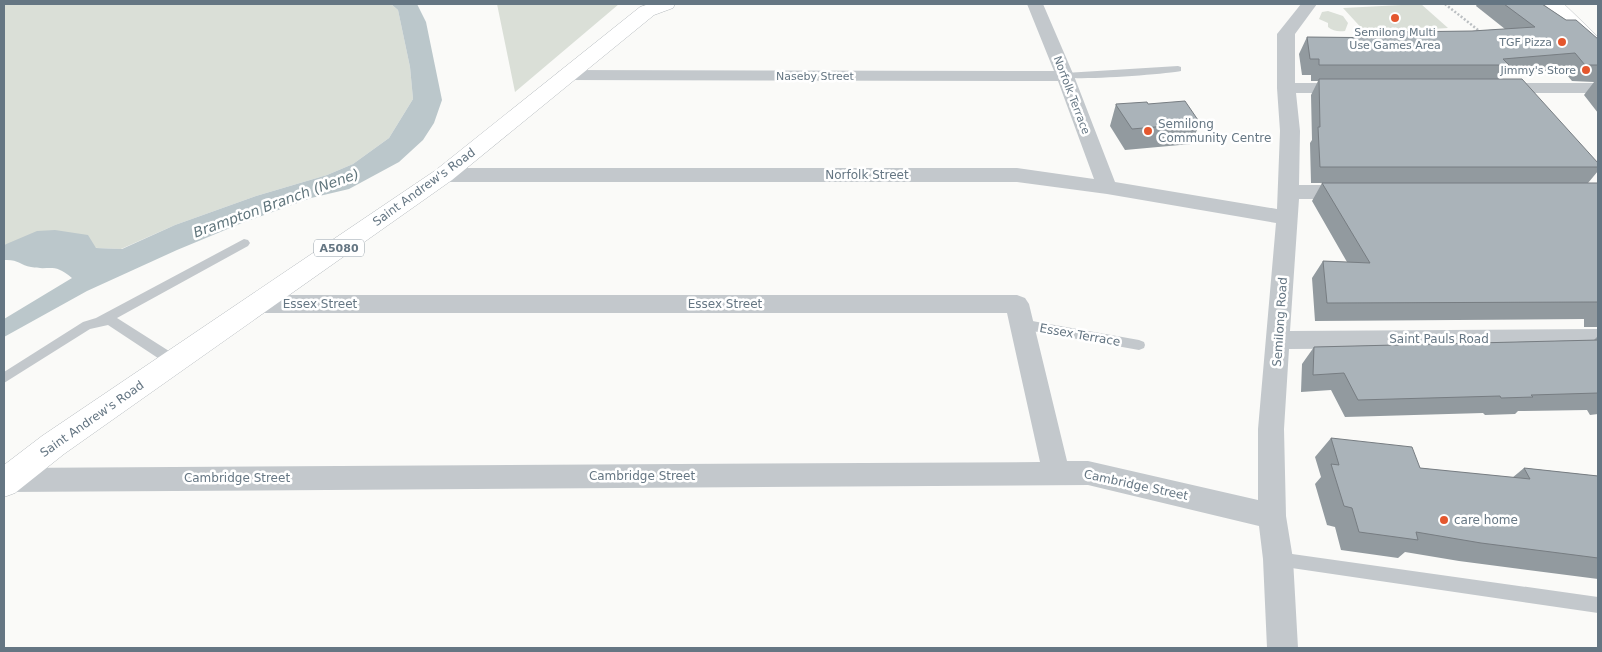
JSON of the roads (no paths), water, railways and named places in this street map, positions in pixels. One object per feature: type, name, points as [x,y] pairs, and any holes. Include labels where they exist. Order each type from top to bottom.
[{"type":"main road","name":"Saint Andrew's Road","points":[[6,482],[53,445],[260,304],[444,175],[565,75],[647,11],[666,4]]},
{"type":"main road","points":[[1553,4],[1598,48]]},
{"type":"main road","points":[[1575,4],[1598,27]]},
{"type":"street","name":"Norfolk Terrace","points":[[1035,4],[1065,76],[1107,187]]},
{"type":"street","name":"Semilong Road","points":[[1283,648],[1278,558],[1272,516],[1271,429],[1289,192],[1290,131],[1286,88],[1286,34],[1309,4]]},
{"type":"street","name":"Naseby Street","points":[[565,75],[1065,76]]},
{"type":"street","points":[[1286,88],[1364,88]]},
{"type":"street","points":[[1481,88],[1598,88]]},
{"type":"street","name":"Norfolk Street","points":[[444,175],[1016,175],[1107,187],[1287,218]]},
{"type":"street","points":[[1289,192],[1369,192]]},
{"type":"street","name":"Essex Street","points":[[260,304],[1017,304],[1056,473]]},
{"type":"street","name":"Saint Pauls Road","points":[[1279,340],[1598,338]]},
{"type":"street","name":"Cambridge Street","points":[[6,482],[1088,473],[1272,516]]},
{"type":"lane","points":[[1065,76],[1178,69]]},
{"type":"lane","points":[[99,322],[244,243]]},
{"type":"lane","points":[[4,378],[87,325],[110,320],[175,362]]},
{"type":"lane","name":"Essex Terrace","points":[[1021,324],[1138,345]]},
{"type":"lane","points":[[1278,558],[1598,605]]},
{"type":"water","name":"Brampton Branch (Nene)","points":[[391,4],[417,4],[426,22],[442,100],[434,123],[423,140],[399,162],[349,189],[311,198],[242,223],[177,250],[87,291],[4,337],[4,319],[72,278],[60,270],[31,267],[13,260],[4,260],[4,245],[37,231],[55,230],[88,235],[96,248],[122,249],[175,225],[256,196],[327,175],[353,164],[389,138],[413,99],[410,67],[398,10]]},
{"type":"place","name":"Semilong Multi Use Games Area","points":[[1395,18]]},
{"type":"place","name":"TGF Pizza","points":[[1562,42]]},
{"type":"place","name":"Jimmy's Store","points":[[1586,70]]},
{"type":"place","name":"Semilong Community Centre","points":[[1148,131]]},
{"type":"place","name":"care home","points":[[1444,520]]}]
